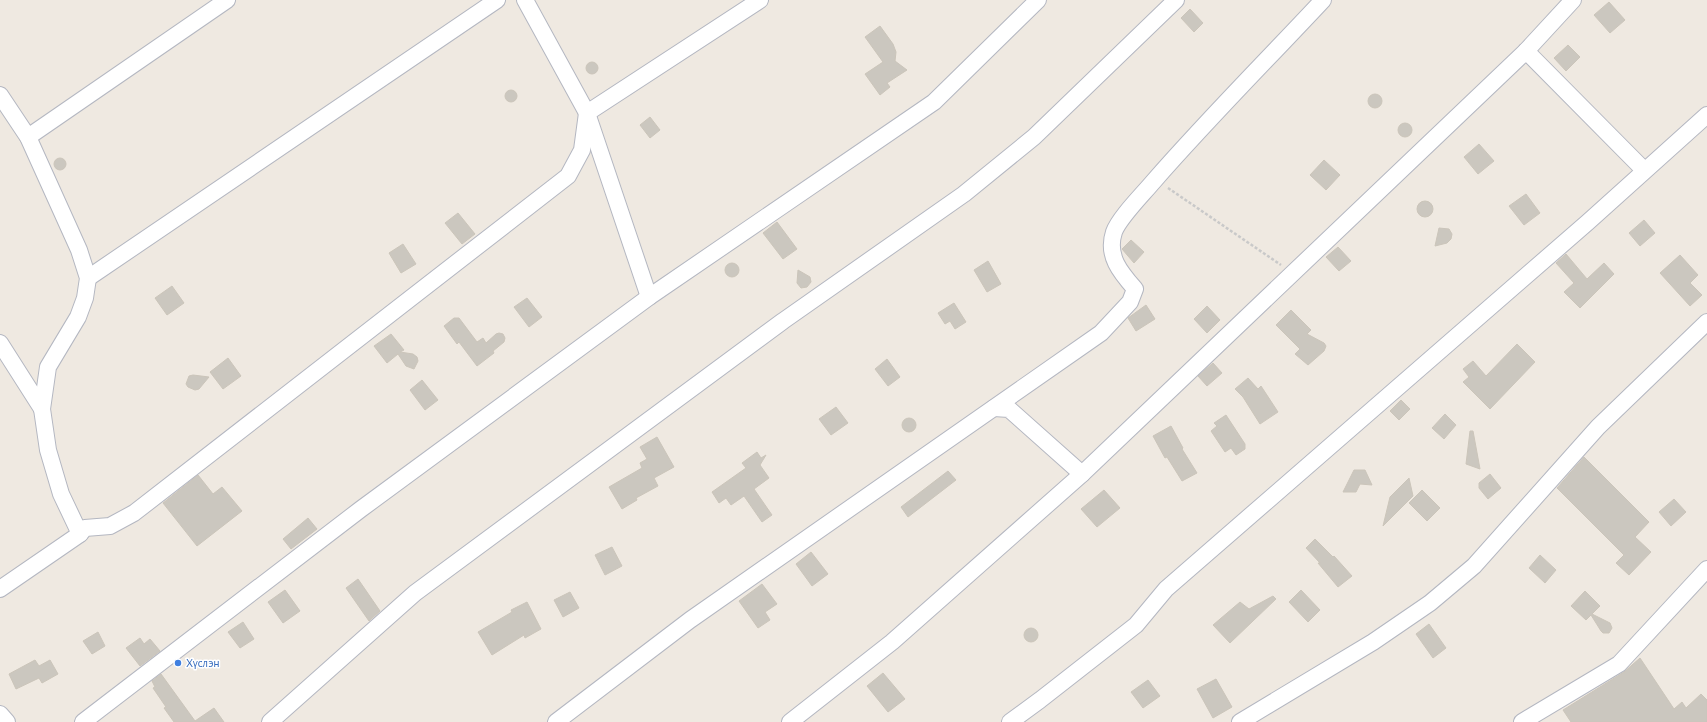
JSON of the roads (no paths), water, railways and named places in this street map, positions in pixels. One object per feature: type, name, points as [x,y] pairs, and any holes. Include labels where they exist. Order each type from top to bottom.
[{"type":"street","points":[[28,137],[227,0]]},
{"type":"street","points":[[88,278],[497,0]]},
{"type":"street","points":[[525,0],[587,113],[649,297]]},
{"type":"street","points":[[0,589],[80,534],[85,528],[110,526],[134,513],[568,176],[582,150],[587,113],[760,0]]},
{"type":"street","points":[[83,722],[361,509],[649,297],[934,102],[1038,0]]},
{"type":"street","points":[[270,722],[415,593],[783,321],[964,194],[1034,137],[1176,0]]},
{"type":"street","points":[[556,722],[690,620],[1101,333],[1130,302],[1135,289],[1117,268],[1112,250],[1114,232],[1125,214],[1323,0]]},
{"type":"street","points":[[790,722],[892,642],[1082,474],[1526,51],[1573,0]]},
{"type":"street","points":[[1526,51],[1644,170]]},
{"type":"street","points":[[0,95],[28,137],[79,250],[88,278],[85,298],[78,317],[48,367],[42,408],[48,450],[61,494],[80,534]]},
{"type":"street","points":[[1010,722],[1136,625],[1166,589],[1588,222],[1644,170],[1707,115]]},
{"type":"street","points":[[1240,722],[1373,642],[1430,603],[1474,566],[1598,427],[1707,322]]},
{"type":"street","points":[[0,343],[42,408]]},
{"type":"street","points":[[994,408],[1009,409],[1082,474]]},
{"type":"street","points":[[1522,722],[1620,664],[1707,569]]},
{"type":"street","points":[[0,714],[7,722]]},
{"type":"place","name":"Хүслэн","points":[[178,663]]}]
